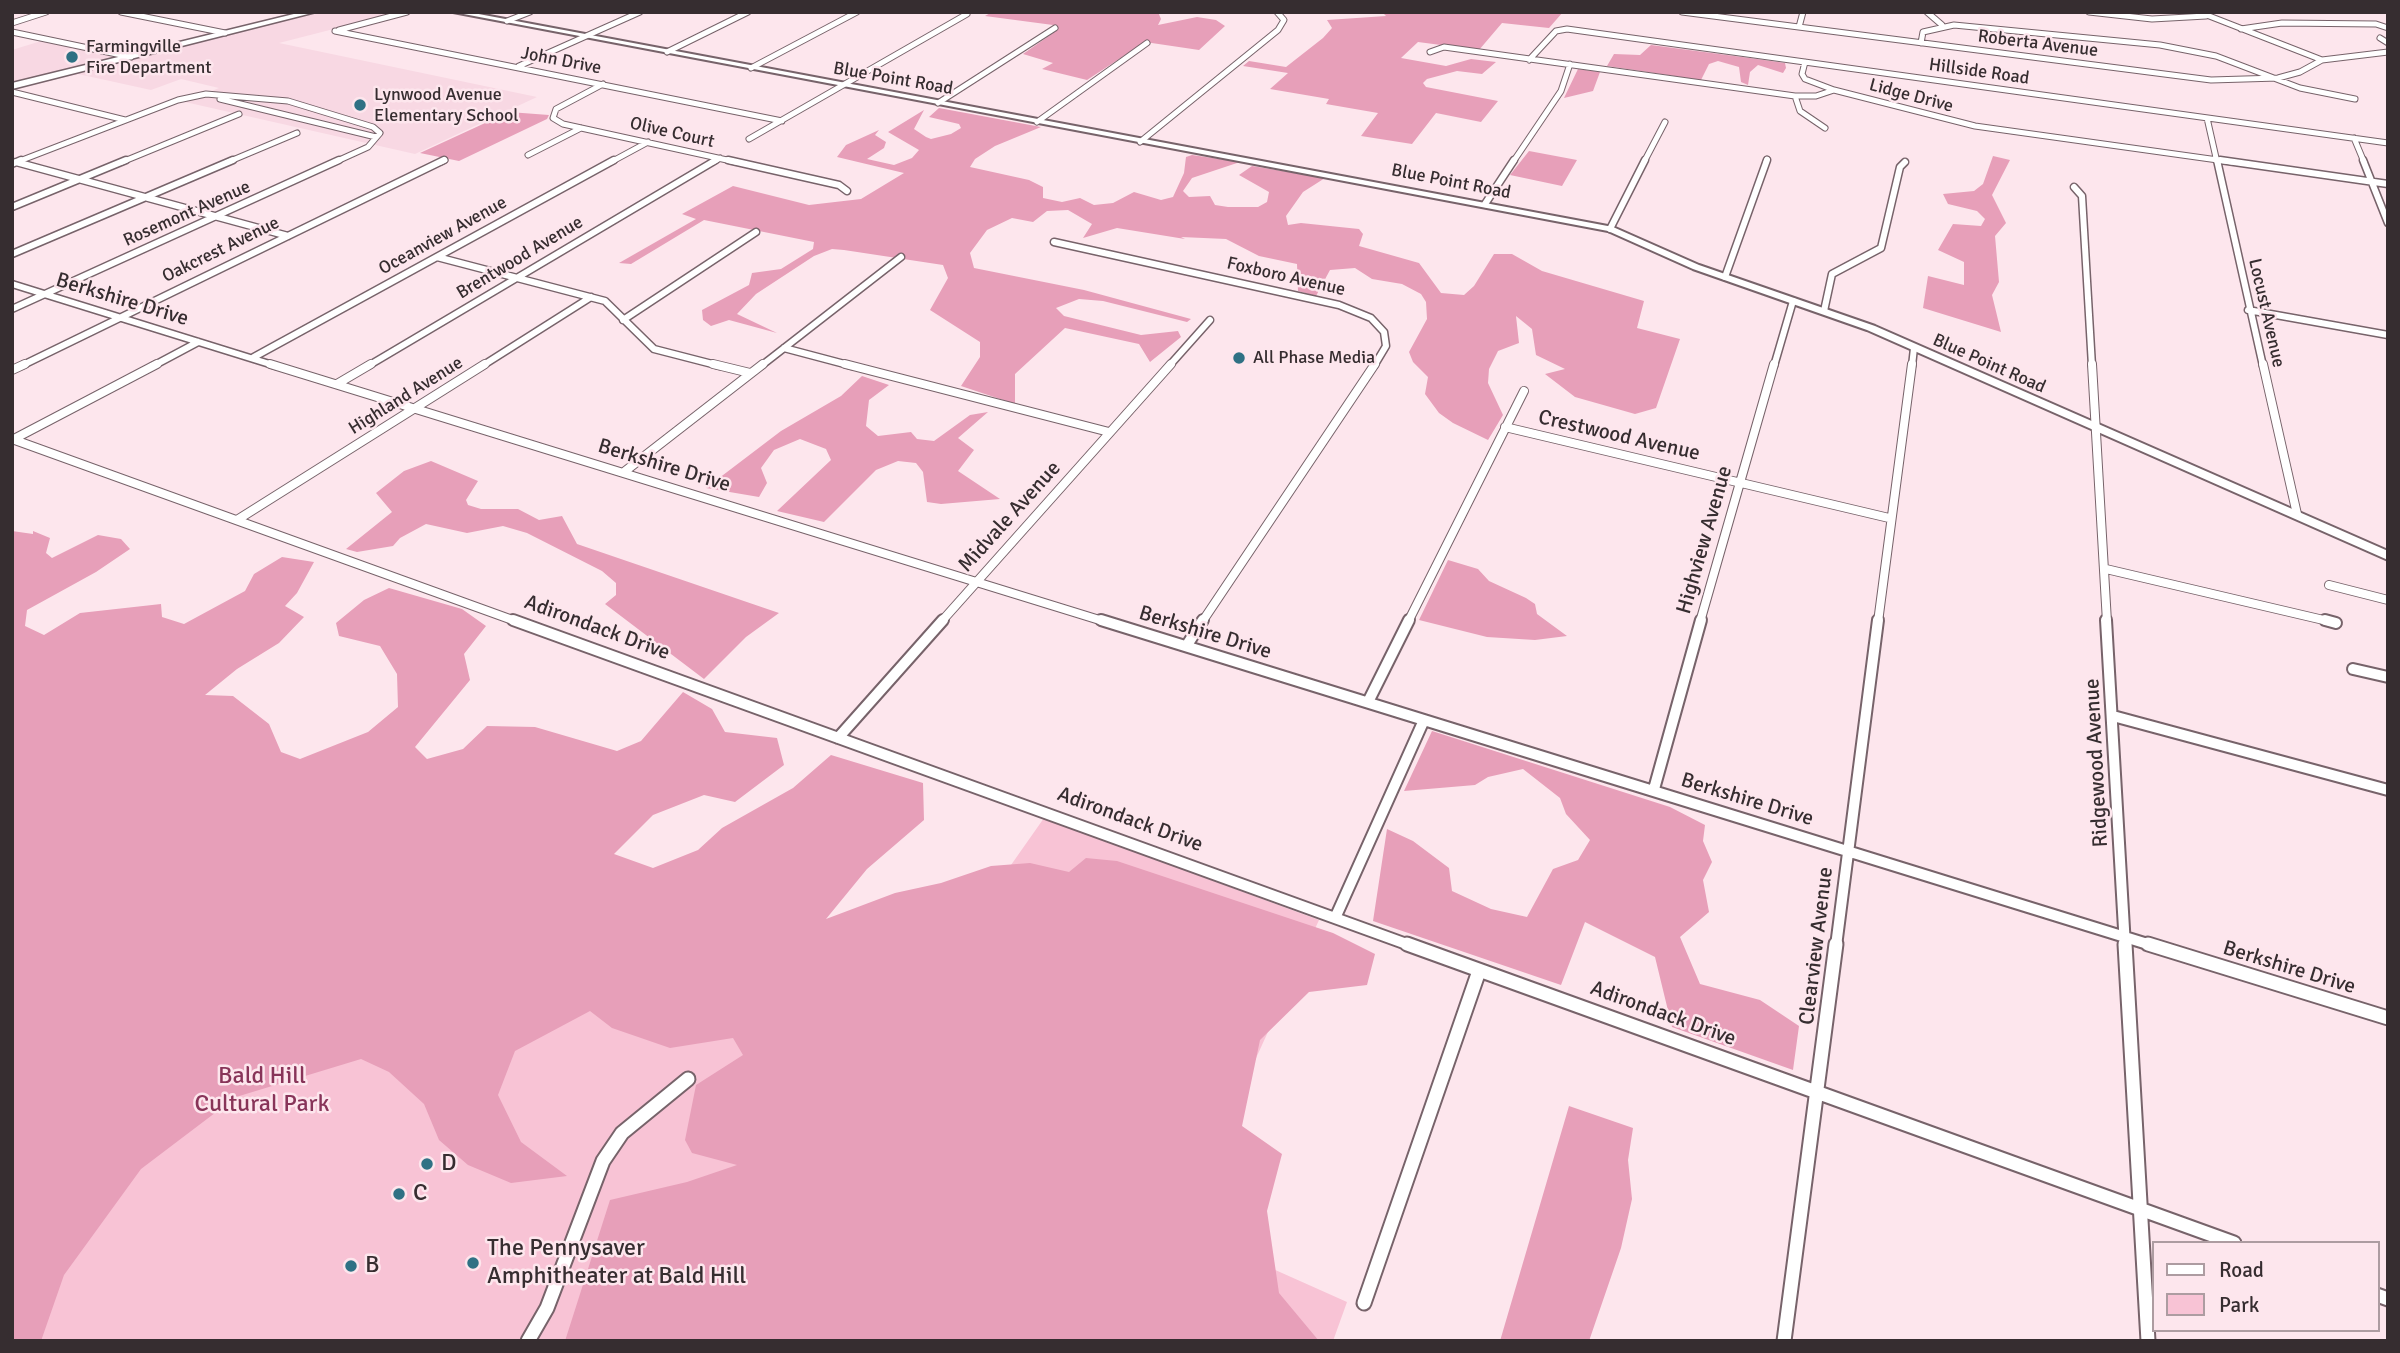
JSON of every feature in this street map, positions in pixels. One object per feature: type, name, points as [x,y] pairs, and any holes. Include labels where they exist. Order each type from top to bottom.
[{"type":"main road","points":[[12,90],[311,12]]},
{"type":"street","points":[[12,23],[47,12]]},
{"type":"street","points":[[121,12],[225,33]]},
{"type":"street","name":"John Drive","points":[[407,12],[335,31],[782,121]]},
{"type":"street","name":"Blue Point Road","points":[[456,12],[1610,229],[1725,277],[1824,311],[1914,348],[2388,556]]},
{"type":"street","points":[[508,22],[530,12]]},
{"type":"street","points":[[519,67],[640,12]]},
{"type":"street","points":[[667,52],[748,12]]},
{"type":"street","points":[[751,68],[857,12]]},
{"type":"street","points":[[1140,142],[1283,25],[1283,16],[1277,12]]},
{"type":"street","name":"Roberta Avenue","points":[[1682,12],[2211,80],[2278,78],[2300,72],[2322,60],[2388,52]]},
{"type":"street","points":[[1798,27],[1803,12]]},
{"type":"street","points":[[1927,12],[1942,25]]},
{"type":"street","points":[[2089,12],[2165,19],[2206,16]]},
{"type":"street","points":[[2199,12],[2322,60]]},
{"type":"street","points":[[749,139],[967,14]]},
{"type":"street","points":[[2241,29],[2282,23],[2376,24],[2388,27]]},
{"type":"street","points":[[1921,43],[1923,32],[1942,25],[2031,30],[2179,48],[2229,60],[2318,93],[2355,99]]},
{"type":"street","points":[[938,103],[1055,27]]},
{"type":"street","name":"Hillside Road","points":[[1529,60],[1556,31],[1567,29],[2388,143]]},
{"type":"street","points":[[12,32],[131,57]]},
{"type":"street","points":[[2379,38],[2388,43]]},
{"type":"street","points":[[1037,122],[1147,43]]},
{"type":"street","name":"Lidge Drive","points":[[1430,52],[1444,47],[1795,96],[1816,96],[1834,90],[1963,124],[2388,184]]},
{"type":"street","points":[[1805,62],[1802,74],[1805,79],[1834,90]]},
{"type":"street","points":[[1485,204],[1561,92],[1570,64]]},
{"type":"street","name":"Olive Court","points":[[603,84],[565,103],[552,114],[556,121],[839,185],[847,191]]},
{"type":"street","points":[[12,90],[125,120]]},
{"type":"street","points":[[14,163],[194,95],[246,95],[288,101],[373,127],[380,133],[374,141],[269,109],[194,95]]},
{"type":"street","points":[[1795,96],[1800,111],[1825,128]]},
{"type":"street","points":[[12,207],[239,114]]},
{"type":"street","name":"Locust Avenue","points":[[2207,118],[2248,310],[2297,514]]},
{"type":"street","points":[[1610,229],[1665,122]]},
{"type":"street","points":[[528,155],[581,128]]},
{"type":"street","points":[[12,254],[297,133]]},
{"type":"street","points":[[2354,138],[2388,223]]},
{"type":"street","name":"Rosemont Avenue","points":[[12,309],[216,217],[374,141]]},
{"type":"street","name":"Oceanview Avenue","points":[[254,357],[648,142]]},
{"type":"street","name":"Brentwood Avenue","points":[[337,384],[720,158]]},
{"type":"street","points":[[1725,277],[1767,159]]},
{"type":"street","name":"Oakcrest Avenue","points":[[12,370],[445,160]]},
{"type":"street","points":[[1824,311],[1832,274],[1881,248],[1900,167],[1905,162]]},
{"type":"street","points":[[14,163],[288,236]]},
{"type":"street","name":"Ridgewood Avenue","points":[[2074,187],[2082,196],[2106,569],[2148,1341]]},
{"type":"street","points":[[623,320],[755,232]]},
{"type":"street","name":"Foxboro Avenue","points":[[1054,242],[1339,304],[1371,318],[1380,326],[1387,340],[1380,356],[1187,645]]},
{"type":"street","points":[[437,257],[605,301],[654,349],[750,373]]},
{"type":"street","points":[[624,472],[901,257]]},
{"type":"street","name":"Berkshire Drive","points":[[12,284],[1849,849],[2388,1018]]},
{"type":"street","name":"Highland Avenue","points":[[237,520],[591,297]]},
{"type":"street","name":"Highview Avenue","points":[[1654,789],[1739,482],[1793,301]]},
{"type":"street","points":[[2248,310],[2388,335]]},
{"type":"street","name":"Midvale Avenue","points":[[838,738],[1210,320]]},
{"type":"street","points":[[13,439],[198,342]]},
{"type":"street","points":[[784,348],[1109,432]]},
{"type":"street","name":"Clearview Avenue","points":[[1784,1341],[1849,849],[1889,518],[1914,348]]},
{"type":"street","points":[[1368,702],[1524,391]]},
{"type":"street","name":"Crestwood Avenue","points":[[1505,427],[1889,518]]},
{"type":"street","name":"Adirondack Drive","points":[[13,439],[2229,1241]]},
{"type":"street","points":[[2106,569],[2336,623]]},
{"type":"street","points":[[2329,585],[2388,600]]},
{"type":"street","points":[[2353,668],[2388,677]]},
{"type":"street","points":[[2113,716],[2388,790]]},
{"type":"street","points":[[1336,916],[1423,720]]},
{"type":"street","points":[[1364,1303],[1479,971]]},
{"type":"street","points":[[528,1341],[547,1308],[603,1161],[622,1133],[688,1079]]},
{"type":"shaded area","name":"Lynwood Avenue Elementary School","points":[[323,12],[400,12],[279,43],[537,97],[415,154],[185,102],[219,88],[181,79],[151,90],[78,74],[12,90],[12,50],[41,41],[122,58]]},
{"type":"shaded area","points":[[992,12],[1158,12],[1161,19],[1158,25],[1197,17],[1216,20],[1225,26],[1199,50],[1145,42],[1087,80],[1042,69],[1053,63],[1023,54],[1056,31],[1053,25],[985,16]]},
{"type":"shaded area","points":[[1382,12],[1563,12],[1549,28],[1502,23],[1479,50],[1418,42],[1401,58],[1446,66],[1471,59],[1496,62],[1482,74],[1457,71],[1427,79],[1423,83],[1426,87],[1498,101],[1481,122],[1436,113],[1412,144],[1361,136],[1378,113],[1326,104],[1329,99],[1270,89],[1288,73],[1243,66],[1249,61],[1286,67],[1332,28],[1327,20],[1386,16]]},
{"type":"shaded area","points":[[1651,45],[1785,63],[1786,68],[1783,73],[1758,65],[1750,72],[1748,85],[1741,82],[1739,67],[1718,61],[1709,64],[1701,80],[1607,66],[1614,54],[1640,55]]},
{"type":"shaded area","points":[[1578,69],[1600,72],[1593,91],[1564,98]]},
{"type":"shaded area","points":[[939,108],[1041,127],[995,146],[975,159],[970,167],[1029,180],[1043,187],[1043,198],[1062,202],[1080,198],[1094,205],[1113,203],[1134,192],[1161,200],[1173,197],[1184,173],[1186,157],[1192,155],[1240,162],[1192,178],[1183,191],[1189,197],[1210,196],[1215,205],[1258,207],[1267,202],[1269,192],[1239,175],[1252,166],[1325,178],[1303,192],[1286,216],[1288,225],[1301,223],[1359,229],[1363,234],[1359,246],[1419,263],[1441,293],[1464,295],[1474,286],[1494,254],[1512,254],[1542,271],[1644,301],[1637,328],[1680,339],[1656,408],[1635,414],[1575,397],[1545,374],[1565,369],[1536,355],[1532,329],[1516,316],[1519,343],[1498,351],[1489,369],[1488,383],[1503,415],[1488,440],[1439,413],[1425,394],[1428,377],[1413,362],[1409,352],[1427,319],[1426,302],[1421,294],[1402,284],[1372,279],[1355,268],[1330,270],[1316,296],[1298,291],[1297,264],[1259,256],[1226,239],[1181,237],[1185,239],[1117,228],[1083,238],[1092,224],[1068,210],[1047,211],[1033,222],[1012,218],[987,230],[970,253],[974,268],[1084,290],[1191,319],[1187,322],[1103,301],[1079,299],[1056,308],[1064,316],[1141,335],[1178,331],[1181,337],[1150,362],[1139,344],[1065,328],[1015,374],[1015,404],[961,386],[980,357],[980,342],[930,310],[948,278],[943,265],[832,249],[814,256],[756,294],[737,314],[777,333],[729,320],[711,326],[703,320],[702,310],[749,285],[752,273],[781,269],[813,249],[814,242],[704,220],[631,264],[619,263],[696,219],[682,214],[733,186],[809,205],[861,199],[904,173],[837,157],[846,145],[879,130],[875,135],[886,142],[884,148],[867,159],[894,165],[912,158],[919,150],[888,132],[924,110],[914,129],[926,137],[931,139],[951,134],[961,128],[959,124],[929,117]]},
{"type":"shaded area","points":[[509,112],[549,115],[547,119],[459,161],[420,153]]},
{"type":"shaded area","points":[[1529,151],[1577,160],[1562,186],[1510,175]]},
{"type":"shaded area","points":[[1993,156],[2010,160],[1992,195],[2006,223],[1995,236],[1999,282],[1992,295],[2001,332],[1923,308],[1928,276],[1964,285],[1964,262],[1938,250],[1953,224],[1981,226],[1985,219],[1977,211],[1948,204],[1943,194],[1974,191],[1983,184]]},
{"type":"shaded area","points":[[862,376],[889,385],[869,400],[866,426],[878,436],[911,432],[917,439],[934,441],[970,415],[988,412],[958,438],[974,450],[958,471],[1000,499],[941,504],[927,502],[923,472],[916,463],[898,461],[876,470],[824,522],[777,511],[831,460],[826,449],[800,439],[774,450],[761,468],[767,483],[759,497],[706,488],[781,431],[841,396]]},
{"type":"shaded area","points":[[431,461],[478,481],[466,500],[468,505],[481,509],[518,509],[539,520],[562,516],[577,544],[779,613],[746,637],[704,679],[605,604],[616,595],[616,583],[602,571],[527,533],[503,526],[467,533],[426,524],[400,538],[393,546],[357,552],[346,549],[392,512],[376,493],[404,471]]},
{"type":"shaded area","name":"Bald Hill Cultural Park","points":[[12,531],[33,534],[33,531],[50,538],[46,553],[52,558],[98,535],[121,539],[130,549],[96,572],[27,610],[25,626],[44,635],[80,613],[161,604],[162,617],[184,624],[245,591],[254,574],[282,557],[314,562],[297,593],[285,606],[304,617],[279,643],[237,669],[205,695],[233,696],[269,724],[281,752],[300,759],[368,732],[398,707],[397,674],[380,646],[339,636],[336,623],[364,600],[389,588],[462,609],[486,626],[464,654],[470,680],[415,747],[427,759],[463,749],[487,726],[535,727],[617,751],[641,741],[683,692],[712,709],[725,732],[777,738],[784,765],[735,802],[704,795],[653,815],[614,854],[653,868],[698,850],[722,828],[793,788],[831,755],[923,783],[924,820],[867,869],[826,919],[895,893],[941,883],[991,866],[1030,863],[1069,872],[1086,858],[1117,861],[1333,933],[1375,954],[1367,985],[1309,992],[1260,1040],[1242,1126],[1282,1154],[1267,1211],[1279,1293],[1319,1341],[565,1341],[610,1200],[687,1182],[737,1165],[692,1153],[685,1140],[696,1085],[743,1055],[733,1038],[670,1048],[612,1028],[590,1011],[515,1051],[498,1095],[521,1142],[567,1176],[511,1183],[468,1165],[439,1140],[424,1104],[389,1072],[361,1059],[236,1097],[141,1169],[64,1275],[41,1341],[12,1341]]},
{"type":"shaded area","points":[[1448,560],[1478,569],[1489,581],[1526,598],[1535,604],[1537,614],[1567,636],[1535,640],[1487,637],[1419,620]]},
{"type":"shaded area","points":[[1432,731],[1670,807],[1705,825],[1703,841],[1712,862],[1703,880],[1709,912],[1680,937],[1700,984],[1760,1000],[1799,1026],[1793,1070],[1672,1027],[1655,957],[1585,922],[1561,985],[1373,921],[1387,829],[1413,841],[1449,868],[1452,891],[1491,909],[1527,917],[1553,869],[1578,860],[1590,840],[1566,814],[1560,798],[1523,769],[1488,777],[1475,785],[1404,791]]},
{"type":"shaded area","points":[[1569,1106],[1633,1128],[1628,1160],[1632,1199],[1621,1248],[1589,1341],[1500,1341]]},
{"type":"green space","name":"Bald Hill Cultural Park","points":[[12,685],[853,1090],[1044,818],[1319,920],[1179,1227],[1347,1302],[1333,1341],[12,1341]]},
{"type":"place","name":"Farmingville Fire Department","points":[[72,57]]},
{"type":"place","name":"Lynwood Avenue Elementary School","points":[[360,105]]},
{"type":"place","name":"All Phase Media","points":[[1239,358]]},
{"type":"place","name":"D","points":[[427,1164]]},
{"type":"place","name":"C","points":[[399,1194]]},
{"type":"place","name":"The Pennysaver Amphitheater at Bald Hill","points":[[473,1263]]},
{"type":"place","name":"B","points":[[351,1266]]}]
